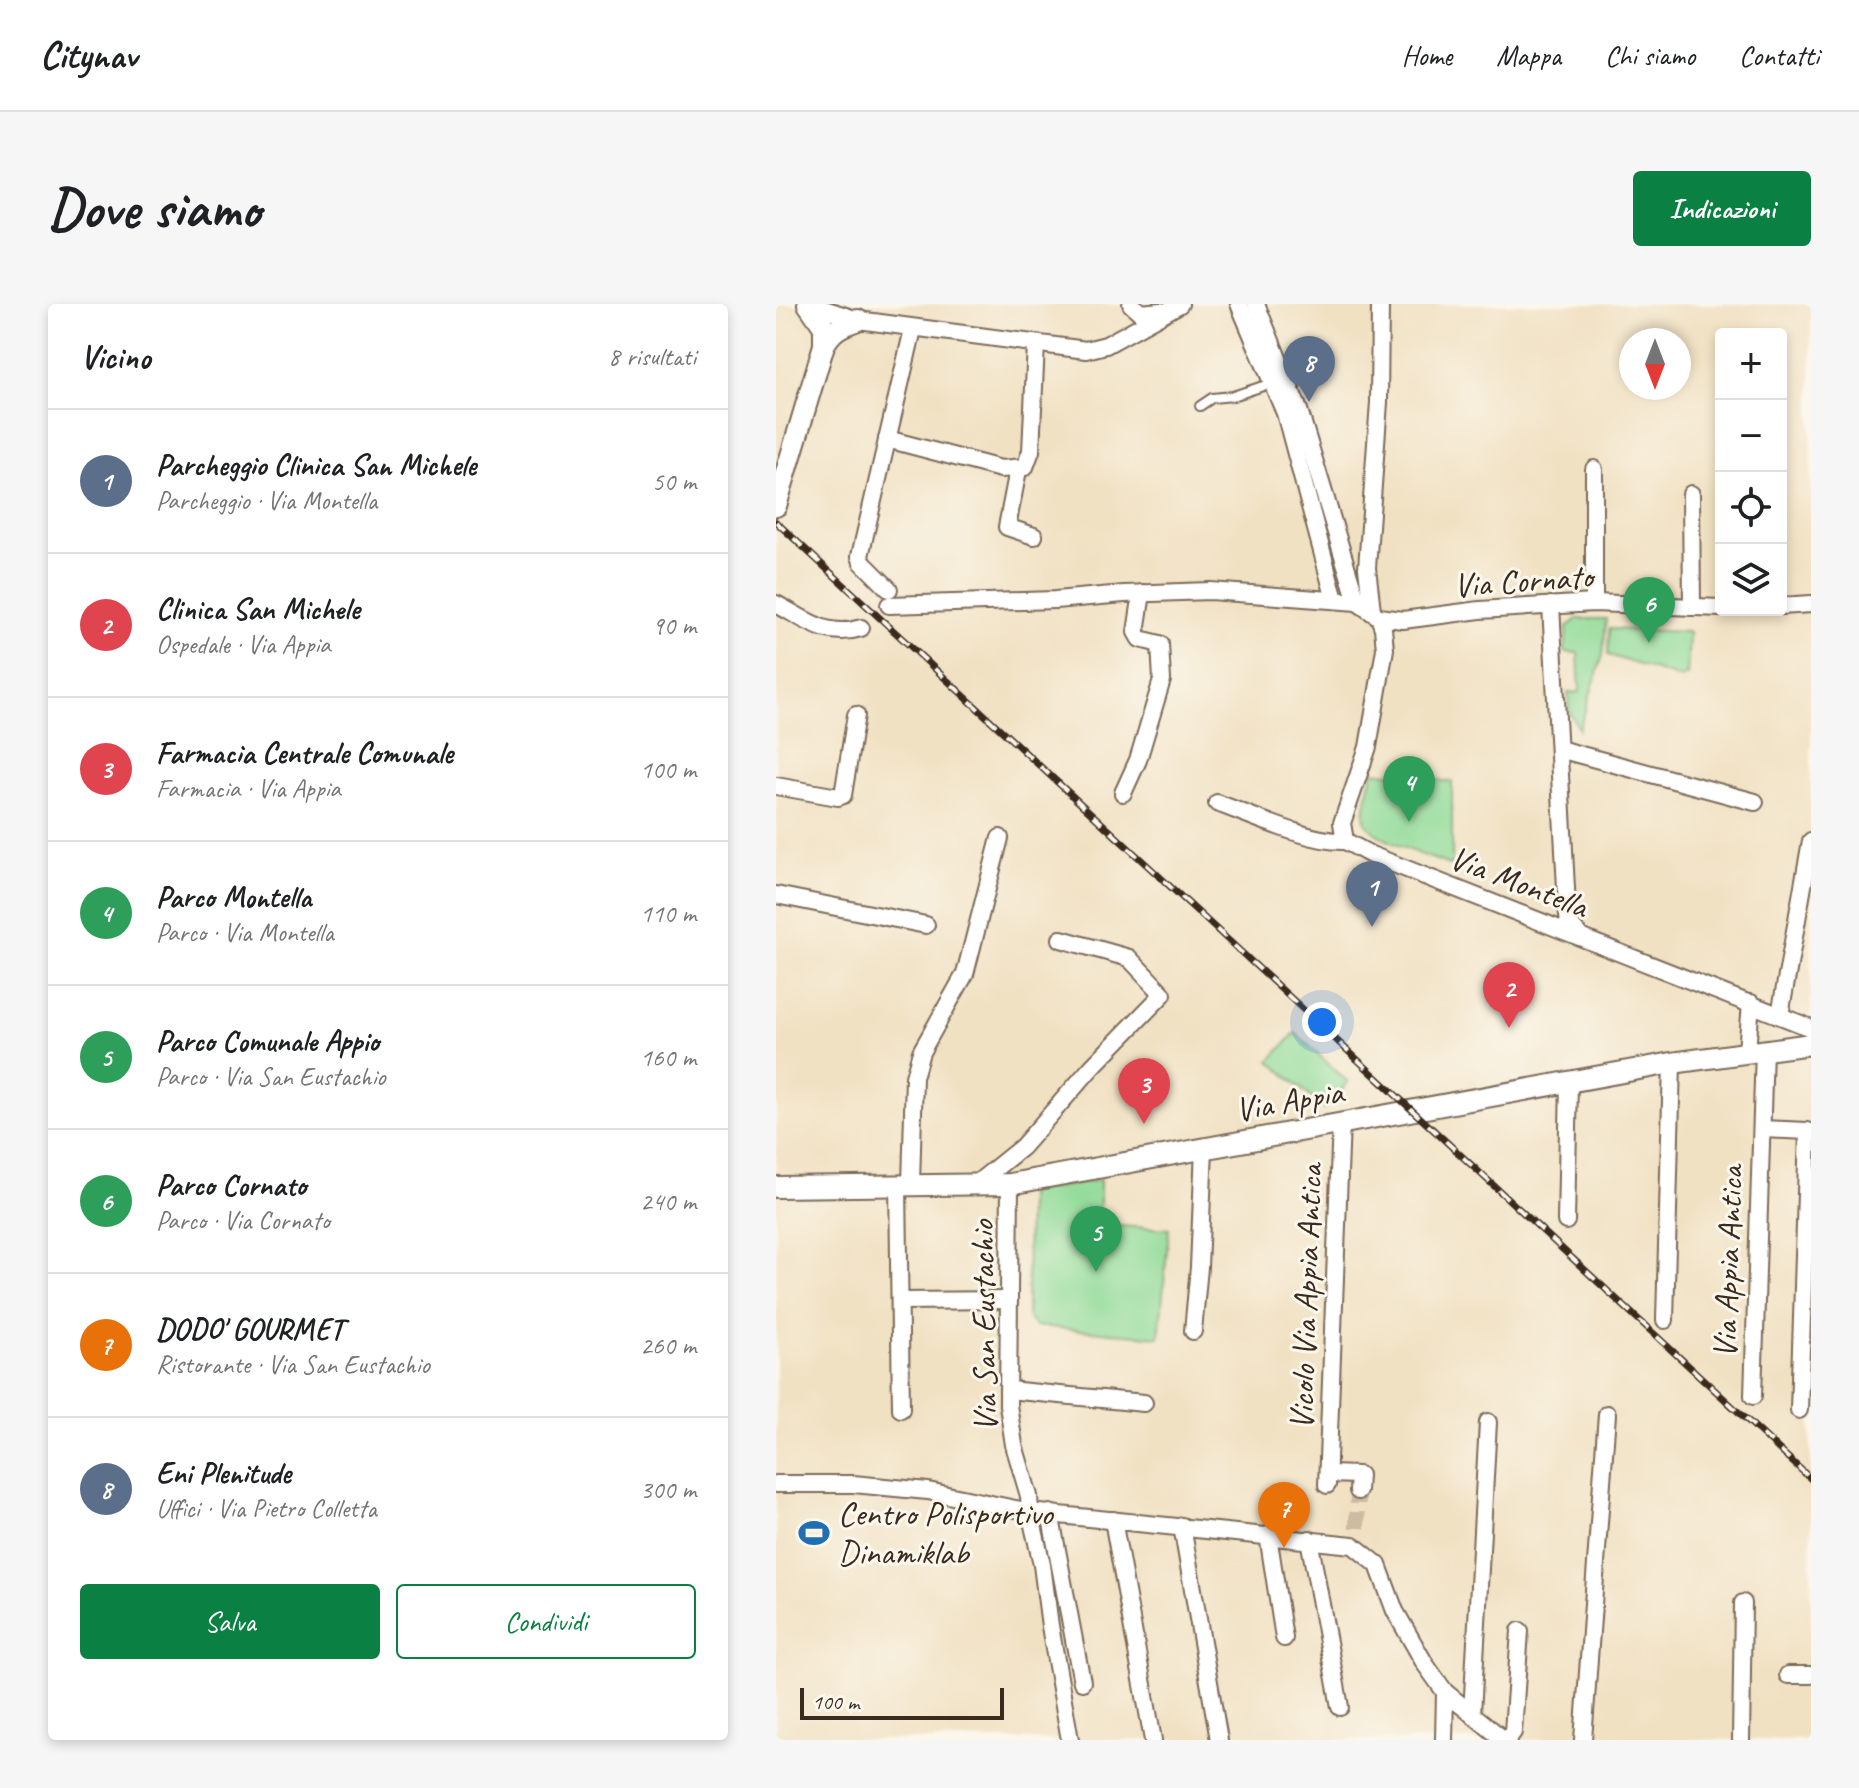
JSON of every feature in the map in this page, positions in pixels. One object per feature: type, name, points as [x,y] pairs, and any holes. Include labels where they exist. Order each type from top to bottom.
[{"type":"street","points":[[808,304],[858,320],[1086,350],[1106,345],[1175,306]]},
{"type":"street","points":[[808,304],[824,327],[824,345]]},
{"type":"street","points":[[1115,340],[1123,330],[1130,304],[1141,313],[1175,306]]},
{"type":"street","points":[[913,329],[860,556],[889,597],[1055,600],[1210,591],[1335,600],[1297,428],[1272,383],[1239,304]]},
{"type":"street","points":[[1256,304],[1297,428],[1369,610],[1383,628],[1385,649],[1368,747],[1342,823],[1345,841]]},
{"type":"street","points":[[1369,610],[1367,568],[1379,402],[1380,304]]},
{"type":"street","points":[[776,506],[824,345],[838,326],[858,320]]},
{"type":"street","points":[[887,439],[1001,469],[1018,470],[1025,467],[1031,451],[1036,344]]},
{"type":"street","points":[[1594,469],[1594,603]]},
{"type":"street","points":[[1018,470],[1007,527],[1034,536]]},
{"type":"street","points":[[1691,494],[1692,607]]},
{"type":"street","points":[[1123,793],[1138,760],[1162,680],[1160,644],[1140,639],[1136,632],[1142,593]]},
{"type":"street","name":"Via Cornato","points":[[1335,600],[1417,620],[1480,610],[1594,603],[1715,608]]},
{"type":"street","points":[[776,604],[826,630],[844,633],[861,628]]},
{"type":"street","points":[[1787,606],[1811,604]]},
{"type":"street","points":[[1551,605],[1567,907],[1569,924],[1580,937]]},
{"type":"street","points":[[1385,649],[1391,640],[1417,620]]},
{"type":"street","points":[[776,786],[838,797],[843,795],[856,715]]},
{"type":"street","points":[[1559,749],[1755,802]]},
{"type":"street","name":"Via Montella","points":[[1217,803],[1306,834],[1345,841],[1371,855],[1811,1028]]},
{"type":"street","points":[[901,1409],[900,1301],[914,1077],[921,1052],[965,974],[1000,838]]},
{"type":"street","points":[[1780,1015],[1811,841]]},
{"type":"street","points":[[776,895],[926,925]]},
{"type":"street","points":[[1529,917],[1557,914],[1567,907]]},
{"type":"street","points":[[976,1184],[1022,1147],[1092,1067],[1163,994],[1129,958],[1061,939]]},
{"type":"street","name":"Via Appia Antica","points":[[1751,1003],[1762,1129],[1753,1396]]},
{"type":"street","name":"Via Appia","points":[[776,1187],[1010,1184],[1672,1063],[1811,1044]]},
{"type":"street","points":[[1665,1320],[1672,1063]]},
{"type":"street","points":[[1566,1221],[1569,1082]]},
{"type":"street","name":"Vicolo Via Appia Antica","points":[[1341,1122],[1328,1480],[1359,1475],[1358,1491]]},
{"type":"street","name":"Via Appia Antica","points":[[1762,1129],[1808,1131],[1799,1410]]},
{"type":"street","points":[[1193,1331],[1204,1148]]},
{"type":"street","name":"Via San Eustachio","points":[[1010,1184],[1008,1390],[1014,1445],[1029,1496],[1070,1740]]},
{"type":"street","points":[[900,1301],[1009,1300]]},
{"type":"street","points":[[1008,1390],[1144,1403]]},
{"type":"street","points":[[1583,1740],[1607,1414]]},
{"type":"street","points":[[1472,1714],[1488,1422]]},
{"type":"street","points":[[776,1484],[853,1484],[928,1491],[1030,1512],[1309,1539],[1356,1547],[1378,1565],[1395,1611],[1445,1692],[1505,1740],[1513,1732],[1520,1631]]},
{"type":"street","points":[[1050,1513],[1082,1682]]},
{"type":"street","points":[[1113,1520],[1153,1740]]},
{"type":"street","points":[[1182,1526],[1219,1740]]},
{"type":"street","points":[[1356,1547],[1357,1528]]},
{"type":"street","points":[[1268,1535],[1284,1638]]},
{"type":"street","points":[[1309,1539],[1340,1707]]},
{"type":"street","points":[[1741,1740],[1743,1603]]},
{"type":"street","points":[[1788,1675],[1811,1675]]},
{"type":"street","points":[[1444,1740],[1445,1692]]},
{"type":"lane","points":[[1200,406],[1212,398],[1233,396],[1272,383]]},
{"type":"green space","points":[[1577,619],[1606,619],[1603,655],[1579,729],[1569,711],[1568,693],[1580,692],[1578,653],[1565,652],[1567,627]]},
{"type":"green space","points":[[1609,629],[1689,632],[1687,675],[1680,678],[1608,655]]},
{"type":"green space","points":[[1373,771],[1452,782],[1452,866],[1390,841],[1369,827],[1365,809]]},
{"type":"green space","points":[[1295,1033],[1348,1082],[1324,1109],[1270,1061]]},
{"type":"green space","points":[[1100,1180],[1100,1225],[1169,1229],[1159,1337],[1035,1326],[1027,1316],[1028,1193]]},
{"type":"tunnel","points":[[1357,1528],[1358,1491]]},
{"type":"railway","points":[[776,522],[1811,1479]]},
{"type":"place","name":"Eni Plenitude","points":[[1309,402]]},
{"type":"place","name":"Parco Cornato","points":[[1649,643]]},
{"type":"place","name":"Parco Montella","points":[[1409,822]]},
{"type":"place","name":"Parcheggio Clinica San Michele","points":[[1372,927]]},
{"type":"place","name":"Clinica San Michele","points":[[1509,1028]]},
{"type":"place","name":"Farmacia Centrale Comunale","points":[[1144,1124]]},
{"type":"place","name":"Parco Comunale Appio","points":[[1096,1272]]},
{"type":"place","name":"Centro Polisportivo Dinamiklab","points":[[814,1533]]},
{"type":"place","name":"DODO' GOURMET","points":[[1284,1548]]}]
